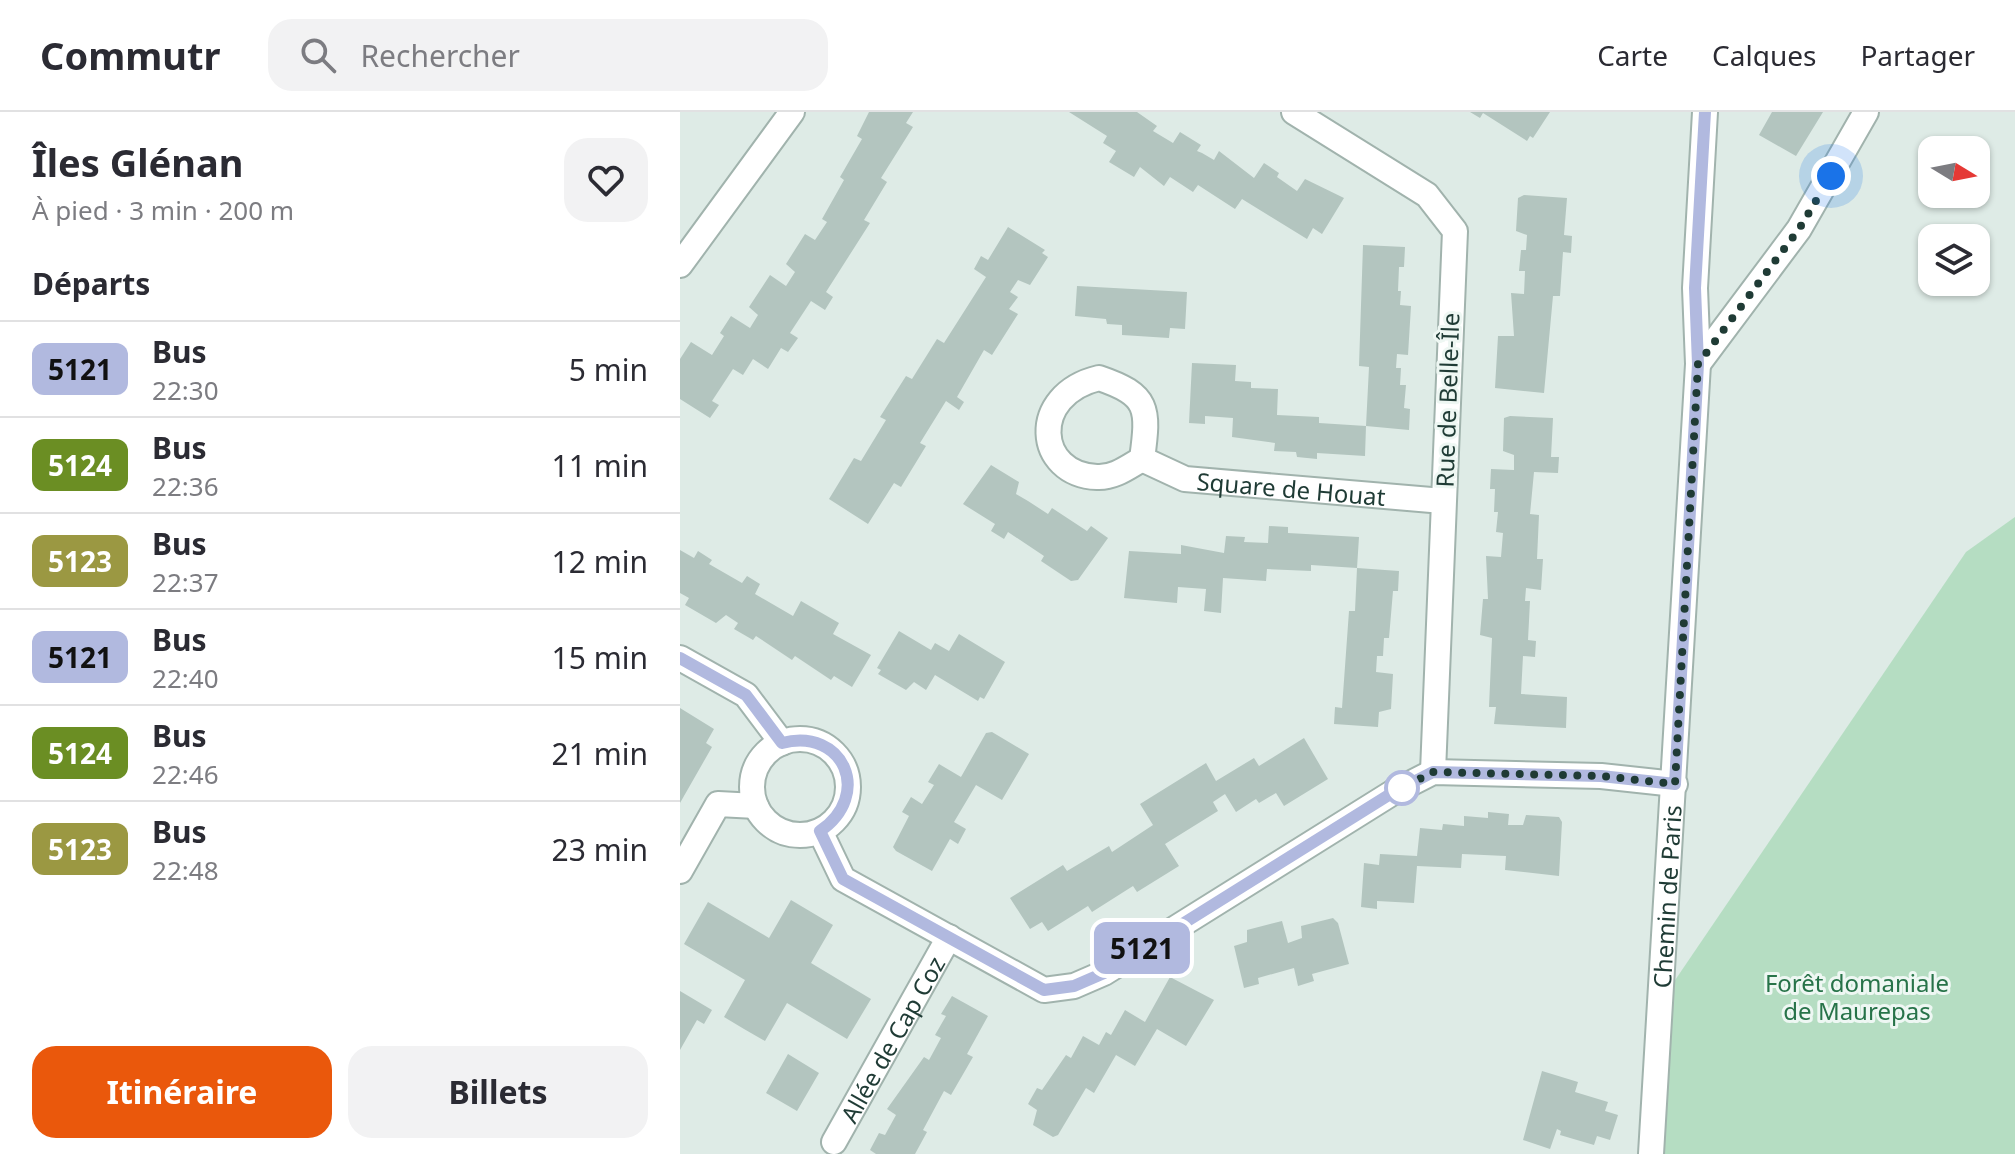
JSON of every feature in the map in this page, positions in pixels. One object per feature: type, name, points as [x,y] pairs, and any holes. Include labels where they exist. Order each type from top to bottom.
[{"type":"street","points":[[680,265],[792,112]]},
{"type":"street","name":"Rue de Belle-Île","points":[[1294,112],[1427,195],[1455,231],[1433,772]]},
{"type":"street","name":"Chemin de Paris","points":[[1651,1154],[1698,364],[1695,288],[1705,112]]},
{"type":"street","points":[[1698,364],[1799,229],[1866,112]]},
{"type":"street","points":[[1099,378],[1130,389],[1142,404],[1146,427],[1142,459],[1119,473],[1096,477],[1065,467],[1052,447],[1047,424],[1059,397],[1078,383],[1099,378]]},
{"type":"street","name":"Square de Houat","points":[[1142,459],[1185,479],[1443,501]]},
{"type":"street","points":[[680,658],[746,695],[782,743]]},
{"type":"street","points":[[811,740],[825,746],[844,768],[847,797],[841,811],[820,831],[805,835],[776,828],[756,806],[754,776],[759,762],[782,743],[811,740]]},
{"type":"street","points":[[820,831],[843,879],[1044,990],[1074,986],[1104,973],[1392,793],[1433,772],[1601,776],[1675,784]]},
{"type":"street","points":[[680,871],[718,804],[756,806]]},
{"type":"street","name":"Allée de Cap Coz","points":[[834,1142],[949,937]]},
{"type":"green space","name":"Forêt domaniale de Maurepas","points":[[2015,517],[2015,1154],[1646,1154],[1667,992],[1966,552]]},
{"type":"building","points":[[869,112],[913,112],[906,123],[913,127],[881,178],[887,182],[864,220],[870,223],[826,292],[833,297],[825,310],[811,301],[790,333],[798,338],[788,352],[781,348],[768,369],[753,359],[743,375],[733,369],[712,401],[719,405],[710,418],[680,399],[680,359],[691,342],[712,355],[724,336],[720,333],[731,316],[750,328],[758,315],[749,307],[770,275],[786,286],[795,272],[786,264],[805,234],[815,240],[827,222],[822,219],[844,180],[840,177],[862,139],[857,136]]},
{"type":"building","points":[[1069,112],[1137,112],[1157,126],[1153,131],[1173,143],[1180,132],[1201,145],[1197,151],[1214,160],[1219,151],[1254,178],[1264,163],[1297,191],[1305,179],[1344,198],[1322,234],[1313,228],[1307,239],[1242,199],[1235,209],[1198,185],[1193,192],[1170,177],[1164,186],[1140,167],[1134,177],[1109,162],[1116,151],[1103,143],[1107,136]]},
{"type":"building","points":[[1470,112],[1550,112],[1533,138],[1530,136],[1527,141],[1483,113],[1480,118]]},
{"type":"building","points":[[1772,112],[1823,112],[1796,156],[1759,135]]},
{"type":"building","points":[[1524,195],[1567,198],[1564,235],[1572,236],[1571,253],[1563,252],[1560,296],[1553,296],[1544,393],[1495,388],[1498,336],[1514,336],[1511,293],[1524,294],[1525,271],[1519,271],[1521,250],[1526,250],[1527,235],[1516,231],[1518,198]]},
{"type":"building","points":[[1008,227],[1045,250],[1042,253],[1048,257],[1030,285],[1018,280],[1010,292],[1018,297],[1009,309],[1018,314],[992,355],[984,350],[957,397],[964,402],[959,410],[946,401],[920,443],[926,446],[901,487],[894,483],[868,524],[829,499],[854,458],[861,461],[886,420],[880,417],[906,376],[912,379],[937,339],[944,343],[986,277],[974,269],[981,256],[988,260]]},
{"type":"building","points":[[1363,245],[1405,247],[1404,267],[1399,267],[1398,291],[1401,291],[1400,305],[1411,306],[1408,355],[1397,354],[1396,368],[1401,368],[1400,385],[1406,385],[1404,408],[1410,409],[1409,430],[1366,426],[1369,367],[1359,366]]},
{"type":"building","points":[[1077,286],[1187,292],[1185,329],[1170,328],[1169,338],[1122,335],[1122,325],[1107,324],[1106,319],[1075,316]]},
{"type":"building","points":[[1192,363],[1236,365],[1235,381],[1251,382],[1251,388],[1278,389],[1277,415],[1319,417],[1319,423],[1366,426],[1365,456],[1317,453],[1317,459],[1297,457],[1296,452],[1274,451],[1275,443],[1232,437],[1233,418],[1205,416],[1205,424],[1189,423]]},
{"type":"building","points":[[1504,418],[1553,418],[1551,457],[1559,457],[1558,473],[1534,472],[1530,514],[1539,515],[1537,559],[1543,559],[1541,590],[1526,588],[1525,601],[1530,601],[1528,640],[1536,641],[1535,657],[1523,656],[1521,694],[1567,697],[1566,728],[1494,724],[1496,707],[1489,707],[1492,638],[1480,635],[1483,599],[1488,599],[1486,556],[1501,557],[1503,533],[1496,532],[1498,512],[1494,512],[1495,489],[1490,489],[1491,469],[1514,470],[1514,455],[1503,451]]},
{"type":"building","points":[[991,465],[1019,482],[1016,494],[1048,514],[1052,508],[1087,531],[1091,526],[1108,538],[1078,580],[1071,581],[1041,561],[1044,556],[1008,532],[1004,539],[991,531],[995,524],[963,504]]},
{"type":"building","points":[[1269,526],[1288,527],[1288,533],[1359,537],[1357,568],[1311,565],[1311,571],[1267,569],[1266,581],[1223,578],[1221,613],[1204,611],[1206,589],[1178,587],[1177,603],[1124,598],[1129,551],[1181,554],[1181,545],[1224,553],[1226,536],[1245,537],[1244,542],[1268,543]]},
{"type":"building","points":[[680,550],[694,558],[698,551],[712,560],[709,564],[742,583],[747,576],[760,584],[755,594],[793,616],[801,601],[839,623],[833,634],[871,655],[852,687],[834,676],[831,680],[795,656],[792,660],[756,636],[753,640],[734,629],[738,623],[726,615],[716,623],[685,605],[689,598],[680,593]]},
{"type":"building","points":[[1357,568],[1399,571],[1398,591],[1393,591],[1389,638],[1384,638],[1383,656],[1377,656],[1376,672],[1393,674],[1391,709],[1379,712],[1378,727],[1334,724],[1335,707],[1342,708],[1349,611],[1355,611]]},
{"type":"building","points":[[899,631],[931,650],[935,643],[949,651],[959,634],[1005,662],[984,699],[980,697],[978,701],[935,675],[926,690],[914,682],[906,690],[878,674],[881,670],[877,668]]},
{"type":"building","points":[[680,708],[714,729],[706,743],[712,747],[680,803]]},
{"type":"building","points":[[992,732],[1029,754],[1002,800],[976,785],[954,822],[966,829],[958,844],[950,839],[932,871],[896,851],[893,847],[909,816],[902,812],[911,797],[922,804],[934,785],[928,782],[939,764],[961,777],[986,733]]},
{"type":"building","points":[[1304,738],[1328,779],[1284,806],[1276,793],[1259,803],[1256,799],[1236,812],[1225,794],[1213,802],[1218,811],[1165,844],[1179,866],[1137,892],[1133,886],[1092,912],[1088,906],[1048,931],[1042,922],[1030,929],[1010,898],[1063,865],[1067,871],[1109,846],[1112,852],[1153,825],[1140,804],[1206,763],[1216,781],[1254,758],[1259,766]]},
{"type":"building","points":[[1488,812],[1509,814],[1508,825],[1523,825],[1526,815],[1559,817],[1562,822],[1559,876],[1505,870],[1506,856],[1462,854],[1461,868],[1417,866],[1414,903],[1377,901],[1377,909],[1361,907],[1364,863],[1379,865],[1380,854],[1417,856],[1420,828],[1442,830],[1443,824],[1464,826],[1464,816],[1488,818]]},
{"type":"building","points":[[791,900],[833,925],[811,963],[871,999],[847,1039],[787,1003],[765,1041],[744,1029],[724,1017],[745,980],[684,944],[708,902],[769,938]]},
{"type":"building","points":[[1333,918],[1338,923],[1349,964],[1312,974],[1314,981],[1298,986],[1294,968],[1258,978],[1259,984],[1244,988],[1234,946],[1247,942],[1247,930],[1282,921],[1288,943],[1302,938],[1301,926]]},
{"type":"building","points":[[1170,977],[1214,1000],[1186,1046],[1157,1029],[1135,1066],[1116,1055],[1094,1093],[1086,1088],[1058,1135],[1053,1137],[1033,1125],[1037,1110],[1028,1104],[1037,1088],[1042,1090],[1066,1055],[1071,1058],[1083,1036],[1099,1045],[1106,1032],[1111,1035],[1125,1010],[1145,1022]]},
{"type":"building","points":[[680,991],[712,1010],[704,1024],[697,1020],[680,1050]]},
{"type":"building","points":[[952,996],[988,1016],[967,1054],[973,1057],[951,1095],[944,1091],[923,1130],[927,1132],[915,1154],[876,1154],[870,1150],[879,1133],[885,1135],[896,1115],[887,1109],[924,1057],[929,1060],[941,1038],[935,1035],[946,1016],[941,1014]]},
{"type":"building","points":[[788,1054],[819,1073],[797,1111],[766,1093]]},
{"type":"building","points":[[1542,1071],[1578,1082],[1575,1092],[1608,1102],[1605,1111],[1618,1115],[1610,1140],[1597,1136],[1594,1145],[1560,1135],[1561,1131],[1557,1129],[1550,1149],[1523,1140]]},
{"type":"bus line","name":"5121","points":[[680,658],[746,695],[782,743],[796,739],[811,740],[836,755],[848,782],[847,797],[832,823],[820,831],[843,879],[1044,990],[1074,986],[1104,973],[1392,793],[1433,772],[1601,776],[1675,784],[1698,364],[1695,288],[1705,112]]},
{"type":"route","points":[[1402,788],[1392,793],[1433,772],[1601,776],[1675,784],[1698,364],[1799,229],[1831,176]]}]
